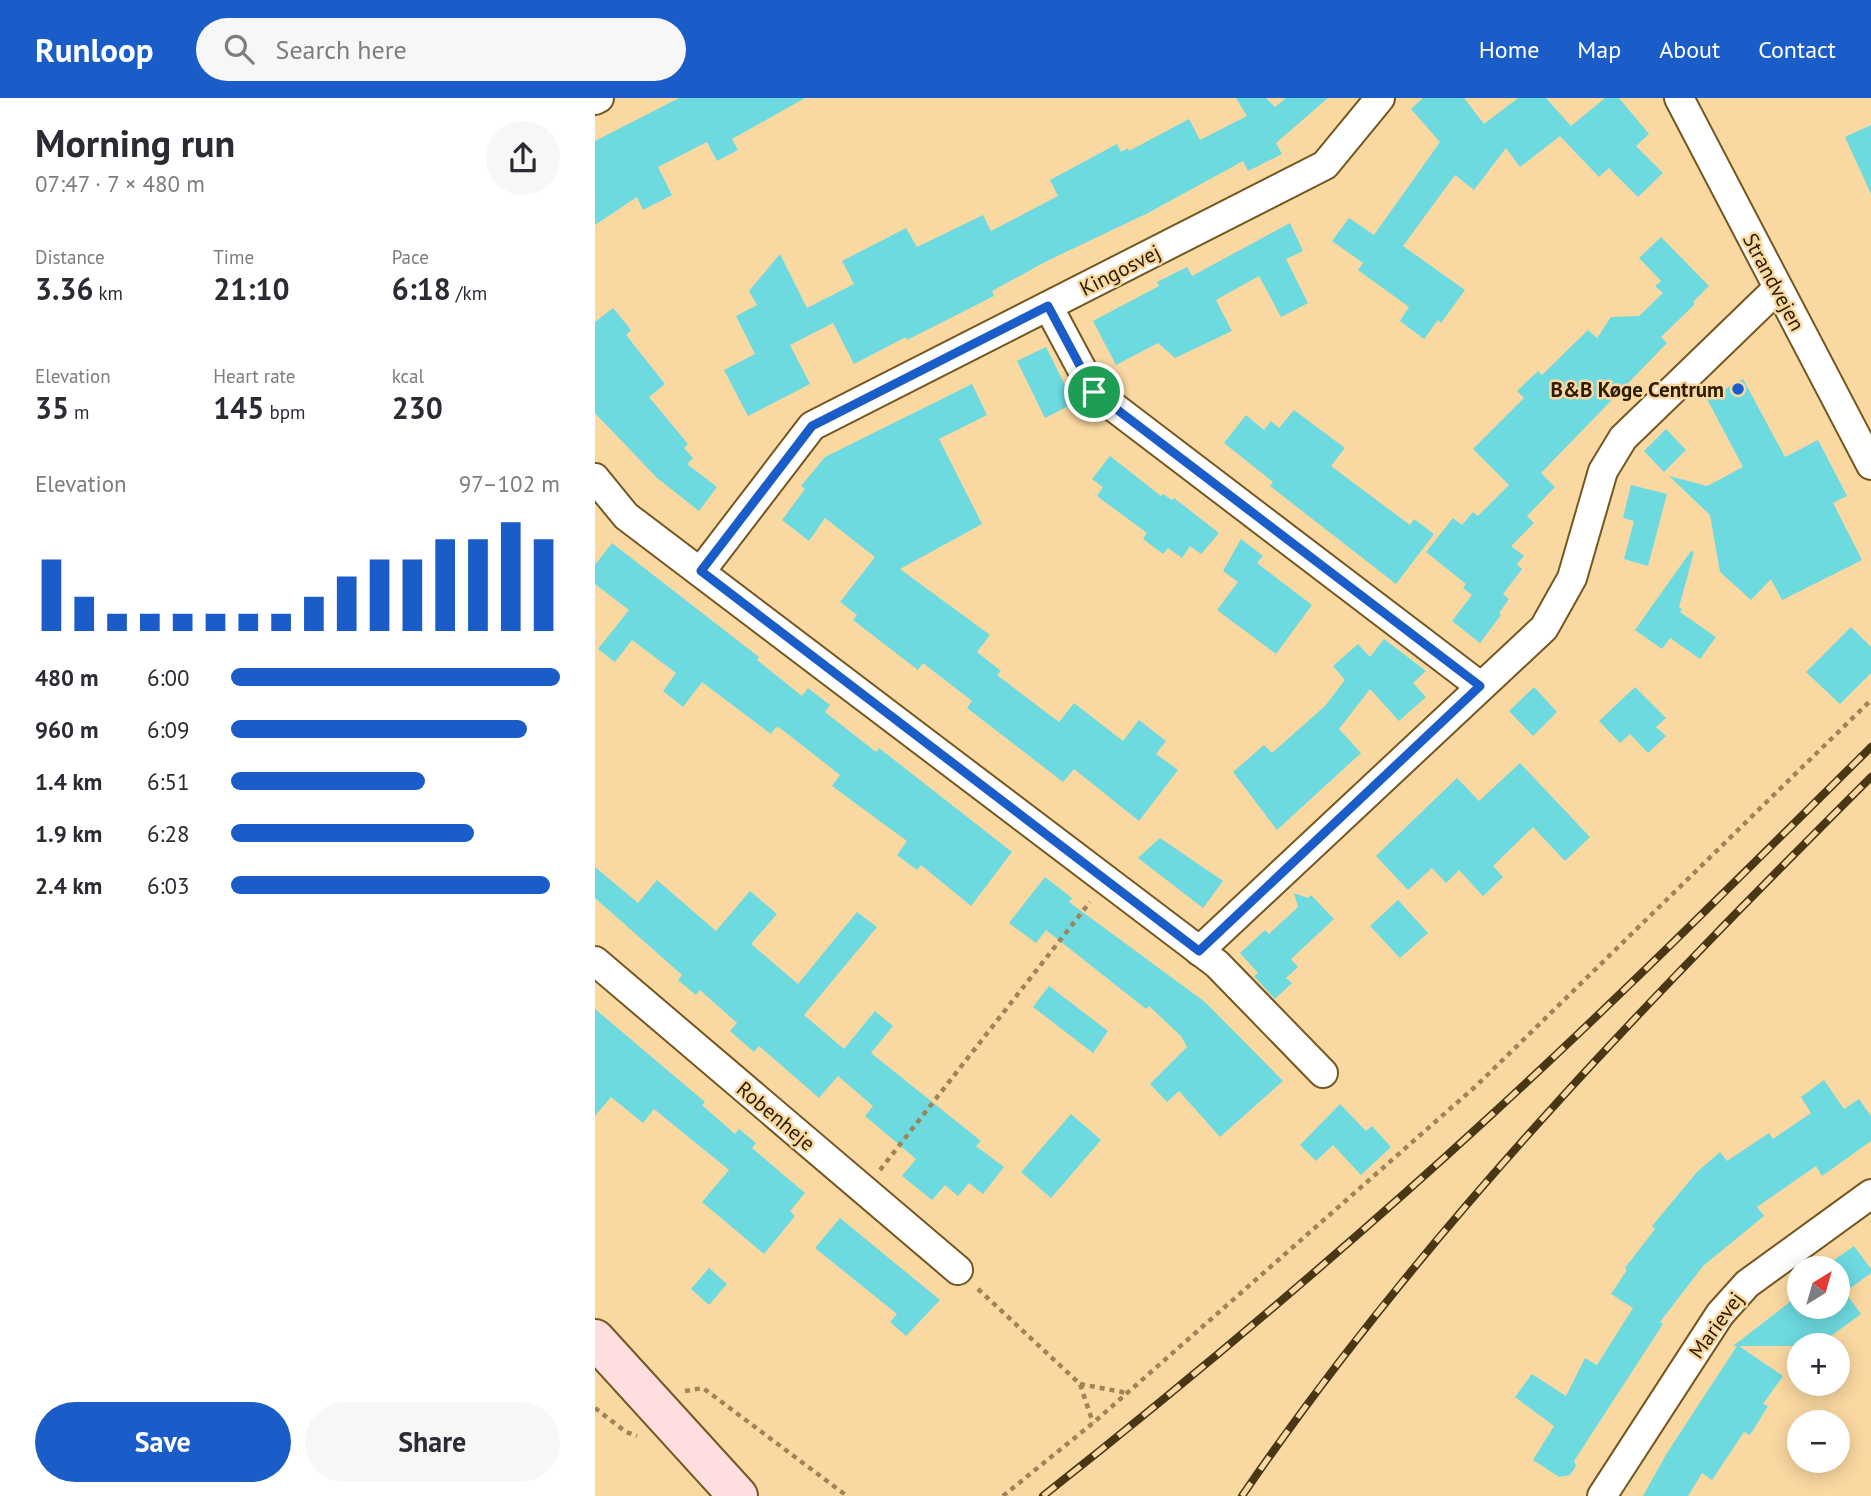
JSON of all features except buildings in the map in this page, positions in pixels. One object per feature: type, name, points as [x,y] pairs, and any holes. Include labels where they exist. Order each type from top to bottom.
[{"type":"main road","points":[[595,1339],[739,1496]]},
{"type":"street","name":"Kingosvej","points":[[701,571],[812,426],[1325,165],[1380,98]]},
{"type":"street","name":"Strandvejen","points":[[1679,98],[1777,289],[1870,458]]},
{"type":"street","points":[[1199,951],[1544,628],[1572,578],[1603,471],[1623,438],[1777,289]]},
{"type":"street","points":[[1048,306],[1094,392],[1480,686]]},
{"type":"street","points":[[595,478],[626,516],[1217,964],[1323,1073]]},
{"type":"street","name":"Robenheje","points":[[595,961],[958,1270]]},
{"type":"street","name":"Marievej","points":[[1602,1496],[1720,1314],[1747,1284],[1871,1194]]},
{"type":"path","points":[[1003,1496],[1093,1423],[1476,1086],[1871,700]]},
{"type":"path","points":[[864,1190],[1107,881]]},
{"type":"path","points":[[958,1270],[1080,1384],[1093,1423]]},
{"type":"path","points":[[1080,1384],[1127,1393]]},
{"type":"path","points":[[656,1405],[689,1389],[703,1388],[847,1496]]},
{"type":"railway","points":[[1043,1496],[1269,1311],[1434,1167],[1634,981],[1871,747]]},
{"type":"railway","points":[[1242,1496],[1312,1398],[1461,1212],[1620,1034],[1871,777]]},
{"type":"place","name":"B&B Køge Centrum","points":[[1738,389]]},
{"type":"route","points":[[1048,306],[1094,392],[1480,686],[1199,951],[701,571],[812,426],[1048,306]]}]
